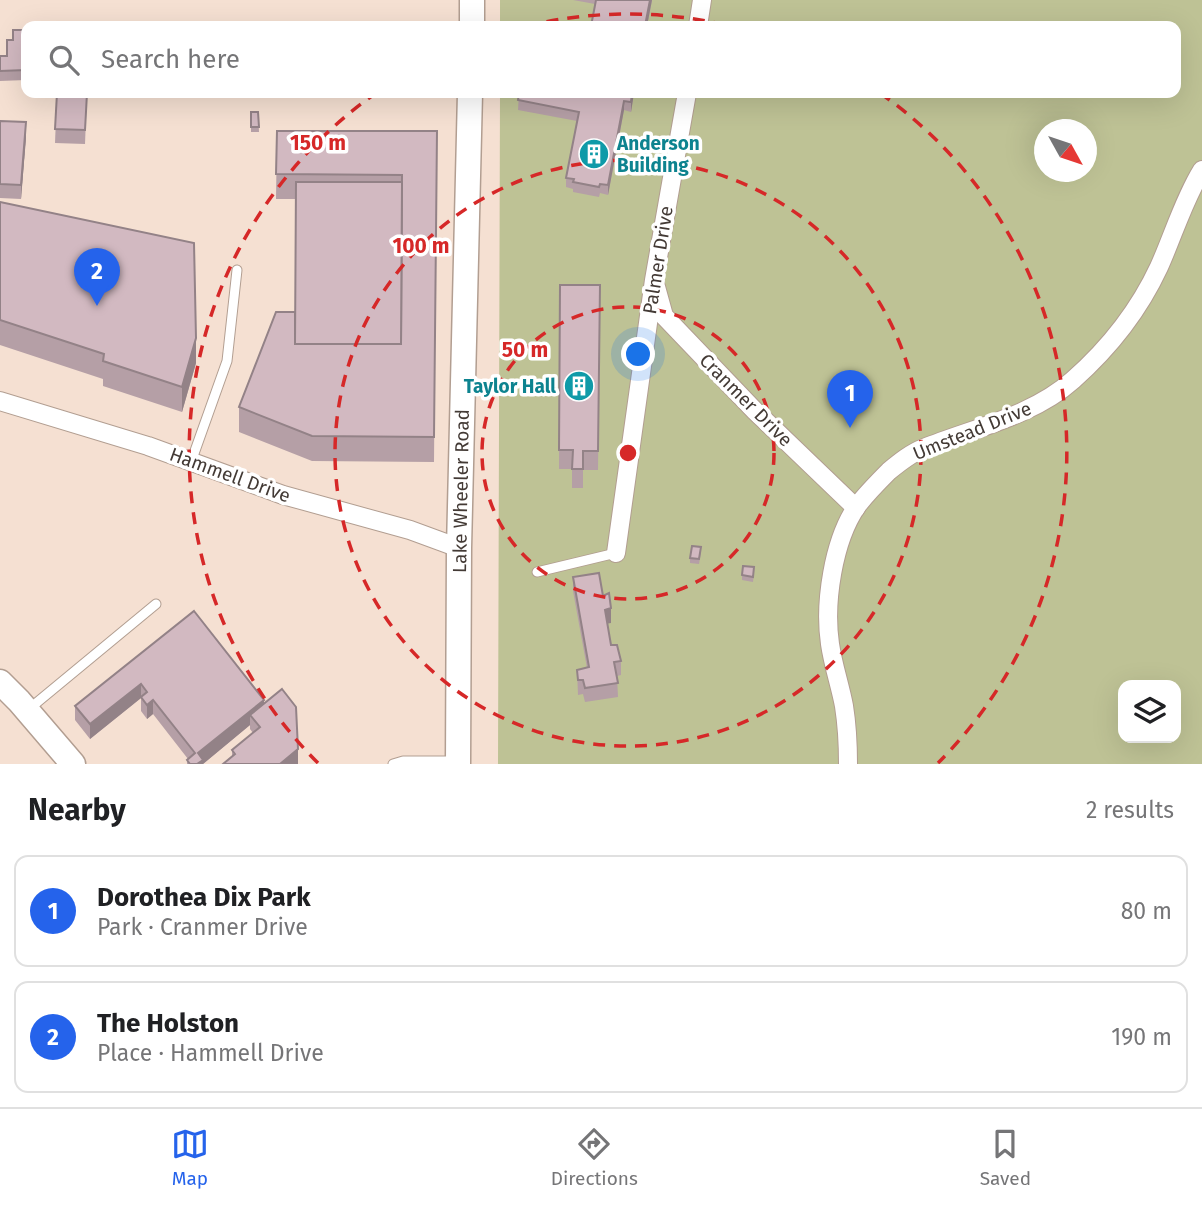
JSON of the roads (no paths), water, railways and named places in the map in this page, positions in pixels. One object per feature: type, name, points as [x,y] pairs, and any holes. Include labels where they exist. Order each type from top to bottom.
[{"type":"main road","points":[[472,0],[472,21]]},
{"type":"main road","name":"Lake Wheeler Road","points":[[458,762],[459,548],[470,98]]},
{"type":"main road","points":[[0,682],[74,764]]},
{"type":"street","points":[[699,21],[702,0]]},
{"type":"street","name":"Palmer Drive","points":[[616,553],[654,280],[686,98]]},
{"type":"street","name":"Umstead Drive","points":[[848,764],[844,709],[830,643],[828,610],[838,551],[856,508],[875,484],[916,451],[1028,410],[1072,381],[1125,324],[1143,296],[1158,270],[1202,170]]},
{"type":"street","name":"Cranmer Drive","points":[[654,280],[664,316],[755,411],[856,508]]},
{"type":"street","name":"Hammell Drive","points":[[0,401],[148,446],[283,495],[410,530],[459,548]]},
{"type":"lane","points":[[191,461],[227,360],[237,270]]},
{"type":"lane","points":[[537,572],[616,553]]},
{"type":"lane","points":[[27,710],[156,604]]},
{"type":"lane","points":[[393,764],[403,761],[458,762]]},
{"type":"place","name":"Anderson Building","points":[[594,154]]},
{"type":"place","name":"The Holston","points":[[97,306]]},
{"type":"place","name":"Taylor Hall","points":[[579,386]]},
{"type":"place","name":"Dorothea Dix Park","points":[[850,428]]}]
